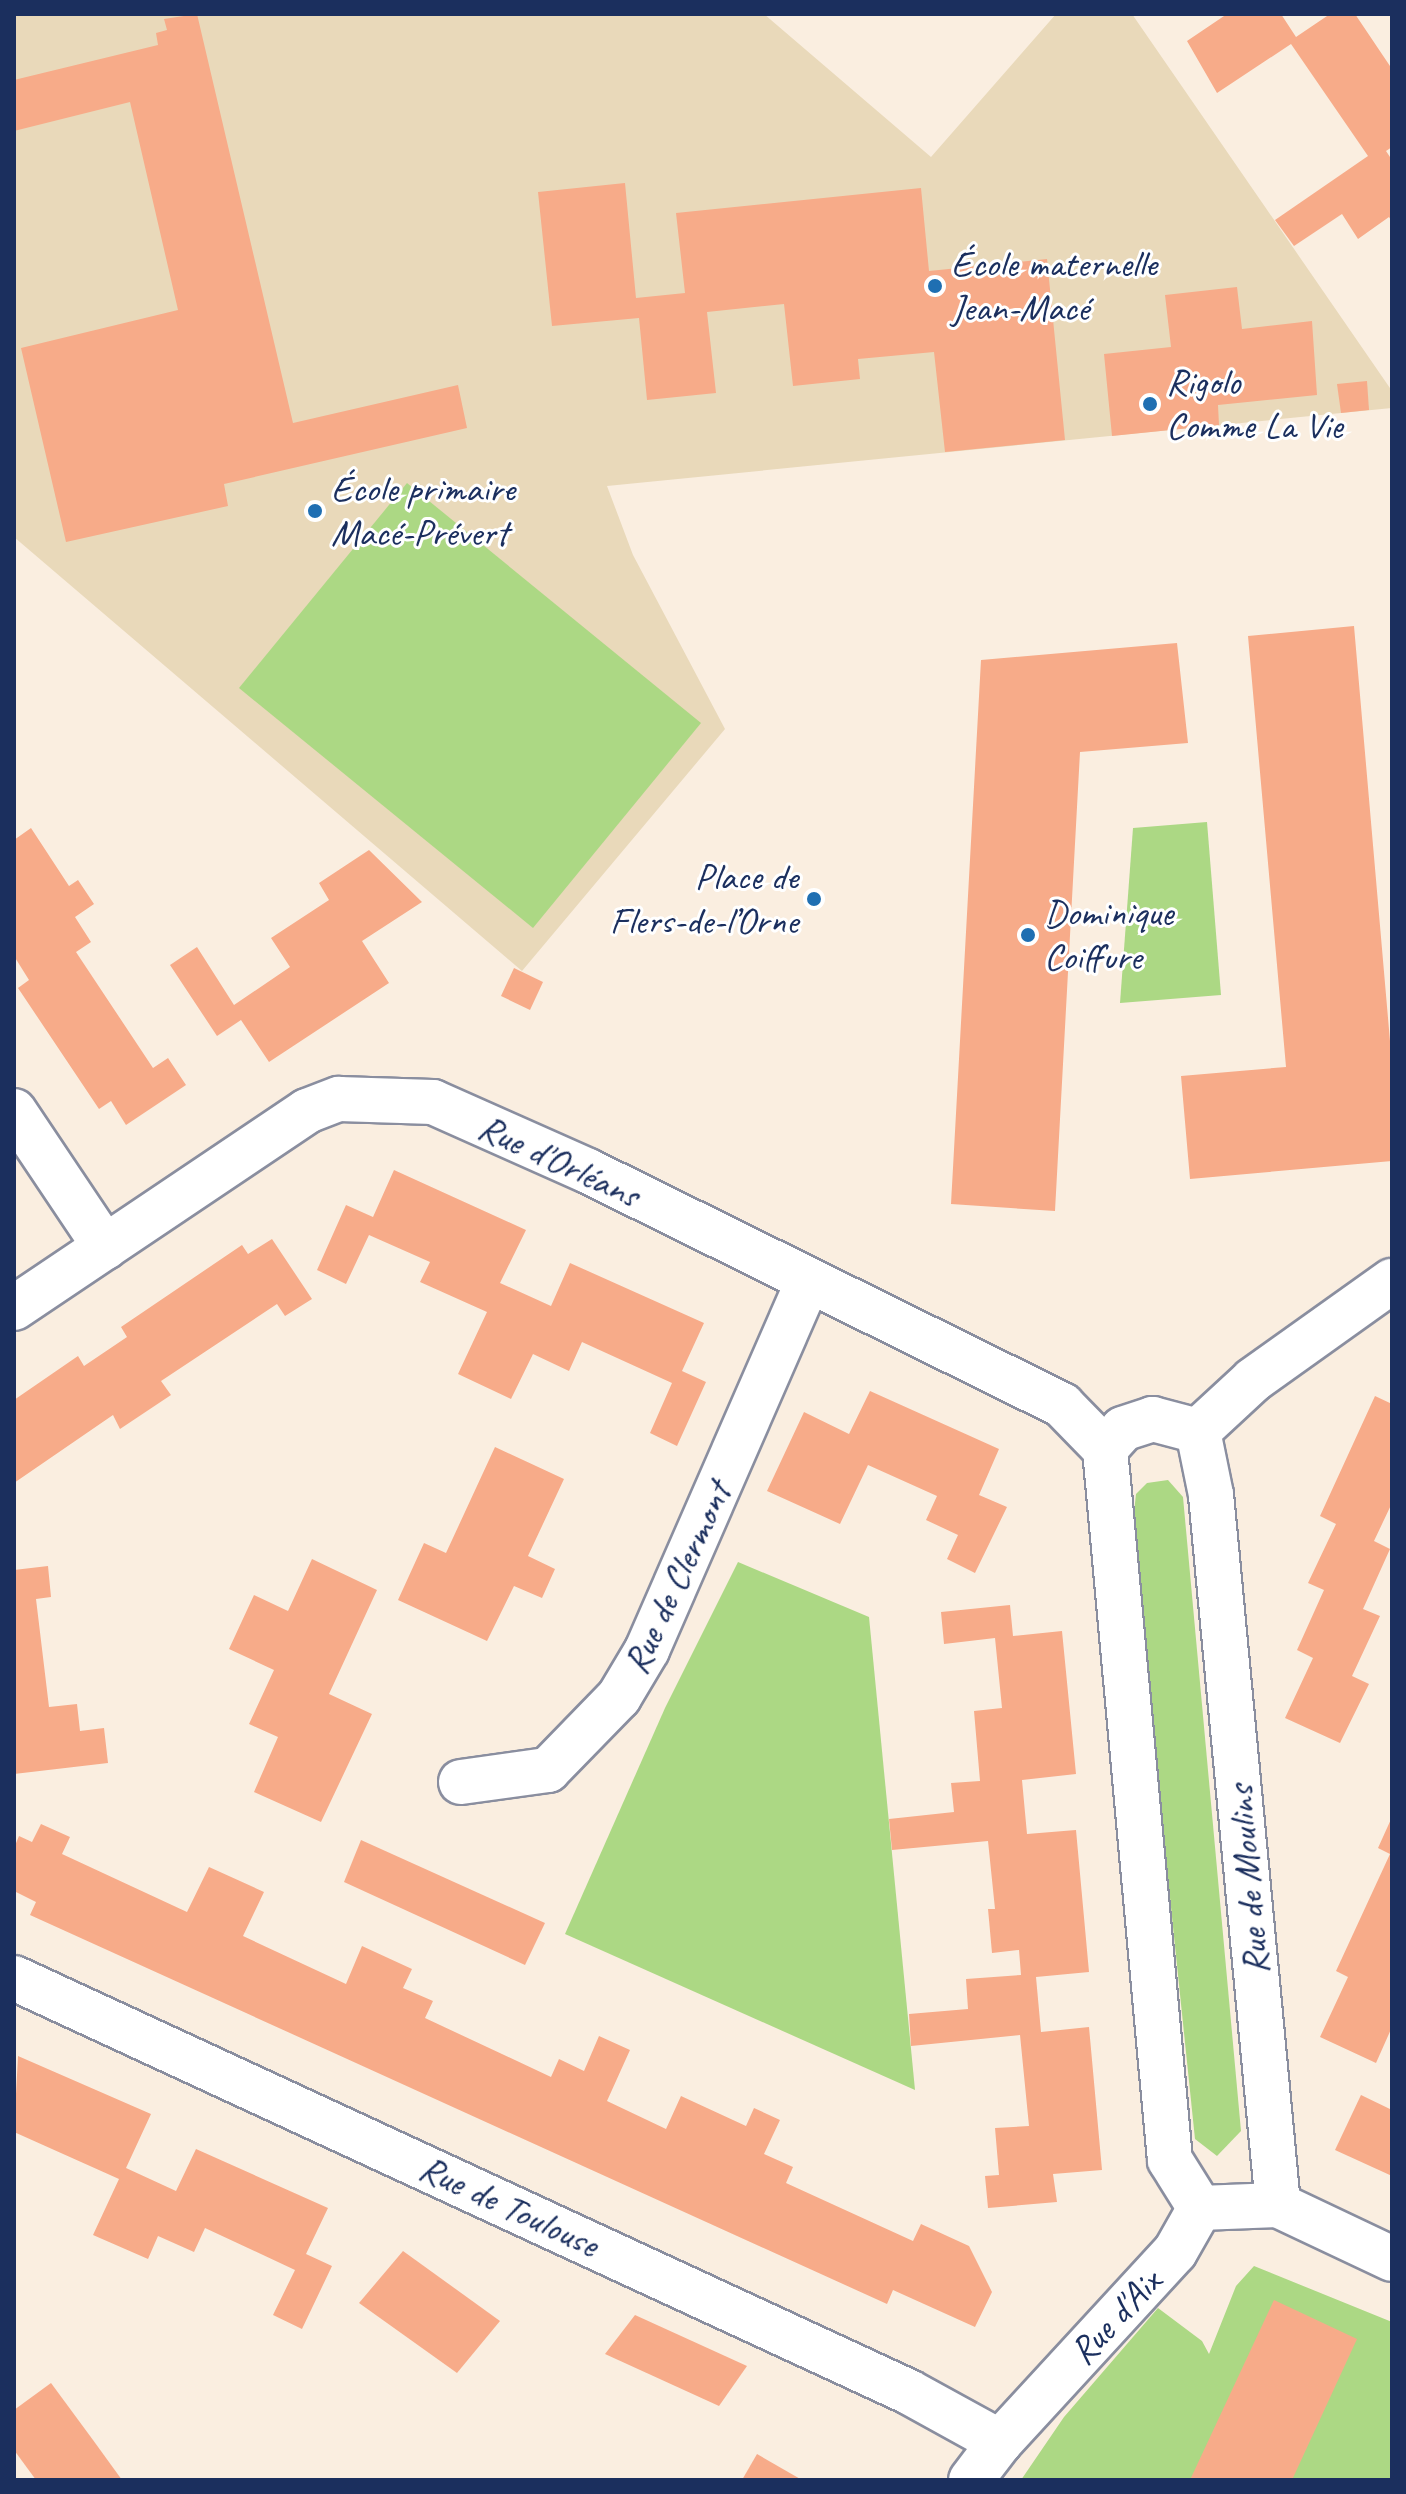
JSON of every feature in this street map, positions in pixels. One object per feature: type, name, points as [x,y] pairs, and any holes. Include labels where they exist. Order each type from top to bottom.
[{"type":"street","name":"Rue d'Orléans","points":[[14,1308],[307,1111],[339,1099],[433,1102],[588,1171],[807,1283],[906,1325],[1062,1405],[1105,1449]]},
{"type":"street","points":[[14,1111],[105,1247]]},
{"type":"street","points":[[1392,1281],[1253,1380],[1198,1431],[1153,1419],[1123,1429],[1105,1449],[1170,2160],[1200,2208],[1278,2205],[1392,2259]]},
{"type":"street","name":"Rue de Clermont","points":[[461,1782],[548,1770],[619,1697],[647,1650],[807,1283]]},
{"type":"street","name":"Rue de Moulins","points":[[1198,1431],[1211,1495],[1278,2205]]},
{"type":"street","name":"Rue de Toulouse","points":[[14,1978],[909,2392],[1000,2442]]},
{"type":"street","name":"Rue d'Aix","points":[[971,2480],[1000,2442],[1175,2252],[1200,2208]]},
{"type":"shaded area","points":[[14,14],[764,14],[931,157],[1056,14],[1132,14],[1392,391],[1392,408],[607,486],[633,555],[725,729],[522,971],[14,537]]},
{"type":"green space","points":[[407,483],[701,723],[533,928],[239,688]]},
{"type":"green space","points":[[1207,822],[1221,995],[1120,1003],[1133,828]]},
{"type":"green space","points":[[1168,1480],[1183,1497],[1241,2131],[1217,2156],[1195,2139],[1132,1531],[1136,1494],[1147,1483]]},
{"type":"green space","points":[[738,1562],[869,1617],[915,2090],[565,1934],[665,1708]]},
{"type":"green space","points":[[1254,2266],[1392,2322],[1392,2480],[1021,2480],[1064,2417],[1158,2308],[1202,2341],[1209,2354],[1236,2286]]},
{"type":"building","points":[[197,14],[293,423],[458,385],[467,428],[224,484],[228,506],[66,542],[21,348],[178,310],[130,102],[14,131],[14,80],[158,45],[156,33],[167,30],[164,19]]},
{"type":"building","points":[[1227,14],[1281,14],[1296,37],[1330,14],[1355,14],[1392,69],[1392,147],[1386,151],[1392,160],[1392,222],[1389,217],[1358,239],[1342,214],[1294,246],[1275,220],[1368,156],[1291,44],[1217,93],[1187,41]]},
{"type":"building","points":[[625,183],[636,298],[685,293],[676,213],[921,188],[929,271],[1047,259],[1065,440],[945,452],[934,352],[858,359],[860,379],[793,386],[784,304],[707,312],[716,393],[647,400],[639,318],[552,326],[538,192]]},
{"type":"building","points":[[1237,287],[1242,329],[1312,321],[1317,395],[1218,405],[1219,425],[1112,436],[1104,354],[1171,347],[1165,295]]},
{"type":"building","points":[[1367,381],[1369,410],[1341,413],[1337,384]]},
{"type":"building","points":[[1354,626],[1392,1064],[1392,1161],[1190,1179],[1181,1076],[1286,1067],[1248,636]]},
{"type":"building","points":[[1177,643],[1188,743],[1080,752],[1055,1211],[951,1204],[981,660]]},
{"type":"building","points":[[31,828],[69,886],[78,880],[94,904],[75,917],[91,942],[76,952],[153,1068],[168,1058],[186,1085],[126,1125],[111,1101],[99,1109],[18,988],[29,980],[14,956],[14,840]]},
{"type":"building","points":[[369,850],[422,902],[362,941],[389,983],[269,1062],[241,1020],[217,1036],[170,965],[197,947],[234,1005],[290,967],[271,938],[329,900],[319,883]]},
{"type":"building","points":[[514,968],[543,982],[530,1010],[501,996]]},
{"type":"building","points":[[394,1170],[526,1230],[500,1283],[551,1306],[570,1263],[704,1323],[682,1371],[706,1382],[677,1446],[650,1433],[672,1383],[582,1342],[569,1371],[533,1354],[511,1399],[458,1374],[487,1312],[420,1282],[430,1262],[369,1235],[346,1284],[317,1270],[346,1205],[373,1217]]},
{"type":"building","points":[[272,1239],[312,1299],[285,1316],[277,1304],[161,1381],[171,1395],[120,1429],[113,1415],[14,1483],[14,1400],[78,1356],[84,1366],[127,1337],[121,1327],[242,1245],[248,1254]]},
{"type":"building","points":[[870,1391],[999,1449],[979,1495],[1007,1507],[975,1573],[947,1559],[958,1535],[926,1520],[937,1496],[868,1465],[840,1524],[767,1491],[804,1412],[849,1434]]},
{"type":"building","points":[[1375,1396],[1392,1404],[1392,1503],[1374,1541],[1390,1549],[1363,1609],[1380,1616],[1352,1676],[1369,1684],[1340,1743],[1285,1718],[1313,1658],[1297,1650],[1324,1590],[1308,1583],[1336,1524],[1320,1516]]},
{"type":"building","points":[[495,1447],[564,1479],[528,1556],[555,1569],[542,1598],[514,1586],[487,1641],[398,1600],[424,1543],[446,1553]]},
{"type":"building","points":[[312,1559],[377,1590],[329,1694],[372,1714],[321,1822],[254,1792],[278,1737],[249,1724],[274,1670],[229,1649],[254,1595],[288,1611]]},
{"type":"building","points":[[48,1566],[51,1597],[36,1599],[49,1707],[77,1704],[80,1731],[104,1728],[108,1763],[14,1774],[14,1570]]},
{"type":"building","points":[[1010,1605],[1013,1636],[1062,1631],[1076,1774],[1022,1780],[1027,1834],[1076,1830],[1089,1972],[1036,1977],[1041,2032],[1089,2027],[1102,2170],[1053,2174],[1057,2202],[988,2208],[985,2176],[999,2175],[995,2128],[1029,2126],[1020,2035],[911,2046],[909,2014],[968,2009],[966,1979],[1021,1975],[1019,1950],[992,1953],[988,1909],[995,1909],[988,1841],[892,1850],[889,1819],[954,1812],[951,1783],[980,1781],[974,1711],[1002,1708],[995,1638],[944,1644],[941,1612]]},
{"type":"building","points":[[1392,1817],[1392,2027],[1376,2063],[1320,2037],[1348,1977],[1336,1971],[1390,1854],[1378,1848]]},
{"type":"building","points":[[41,1824],[70,1837],[62,1854],[187,1912],[209,1867],[264,1892],[243,1936],[346,1984],[362,1946],[412,1969],[403,1988],[433,2001],[425,2018],[551,2077],[559,2059],[584,2071],[599,2036],[630,2050],[607,2101],[666,2129],[681,2096],[746,2126],[754,2108],[780,2120],[764,2154],[793,2167],[786,2183],[913,2241],[921,2224],[969,2246],[992,2292],[975,2327],[893,2290],[887,2304],[30,1915],[36,1902],[14,1891],[14,1848],[19,1836],[32,1842]]},
{"type":"building","points":[[361,1840],[545,1923],[525,1965],[344,1882]]},
{"type":"building","points":[[18,2056],[151,2114],[126,2168],[176,2191],[196,2149],[328,2208],[306,2254],[332,2266],[302,2329],[273,2315],[295,2270],[205,2228],[194,2252],[158,2236],[148,2259],[93,2235],[119,2179],[14,2132]]},
{"type":"building","points":[[1361,2095],[1392,2110],[1392,2176],[1335,2150]]},
{"type":"building","points":[[403,2251],[500,2321],[457,2373],[359,2303]]},
{"type":"building","points":[[1274,2300],[1357,2339],[1292,2480],[1190,2480]]},
{"type":"building","points":[[635,2315],[747,2366],[719,2406],[605,2354]]},
{"type":"building","points":[[51,2383],[122,2480],[36,2480],[14,2450],[14,2410]]},
{"type":"building","points":[[757,2454],[802,2480],[742,2480]]},
{"type":"place","name":"École maternelle Jean-Macé","points":[[935,286]]},
{"type":"place","name":"Rigolo Comme La Vie","points":[[1150,404]]},
{"type":"place","name":"École primaire Macé-Prévert","points":[[315,511]]},
{"type":"place","name":"Place de Flers-de-l’Orne","points":[[814,899]]},
{"type":"place","name":"Dominique Coiffure","points":[[1028,935]]}]
